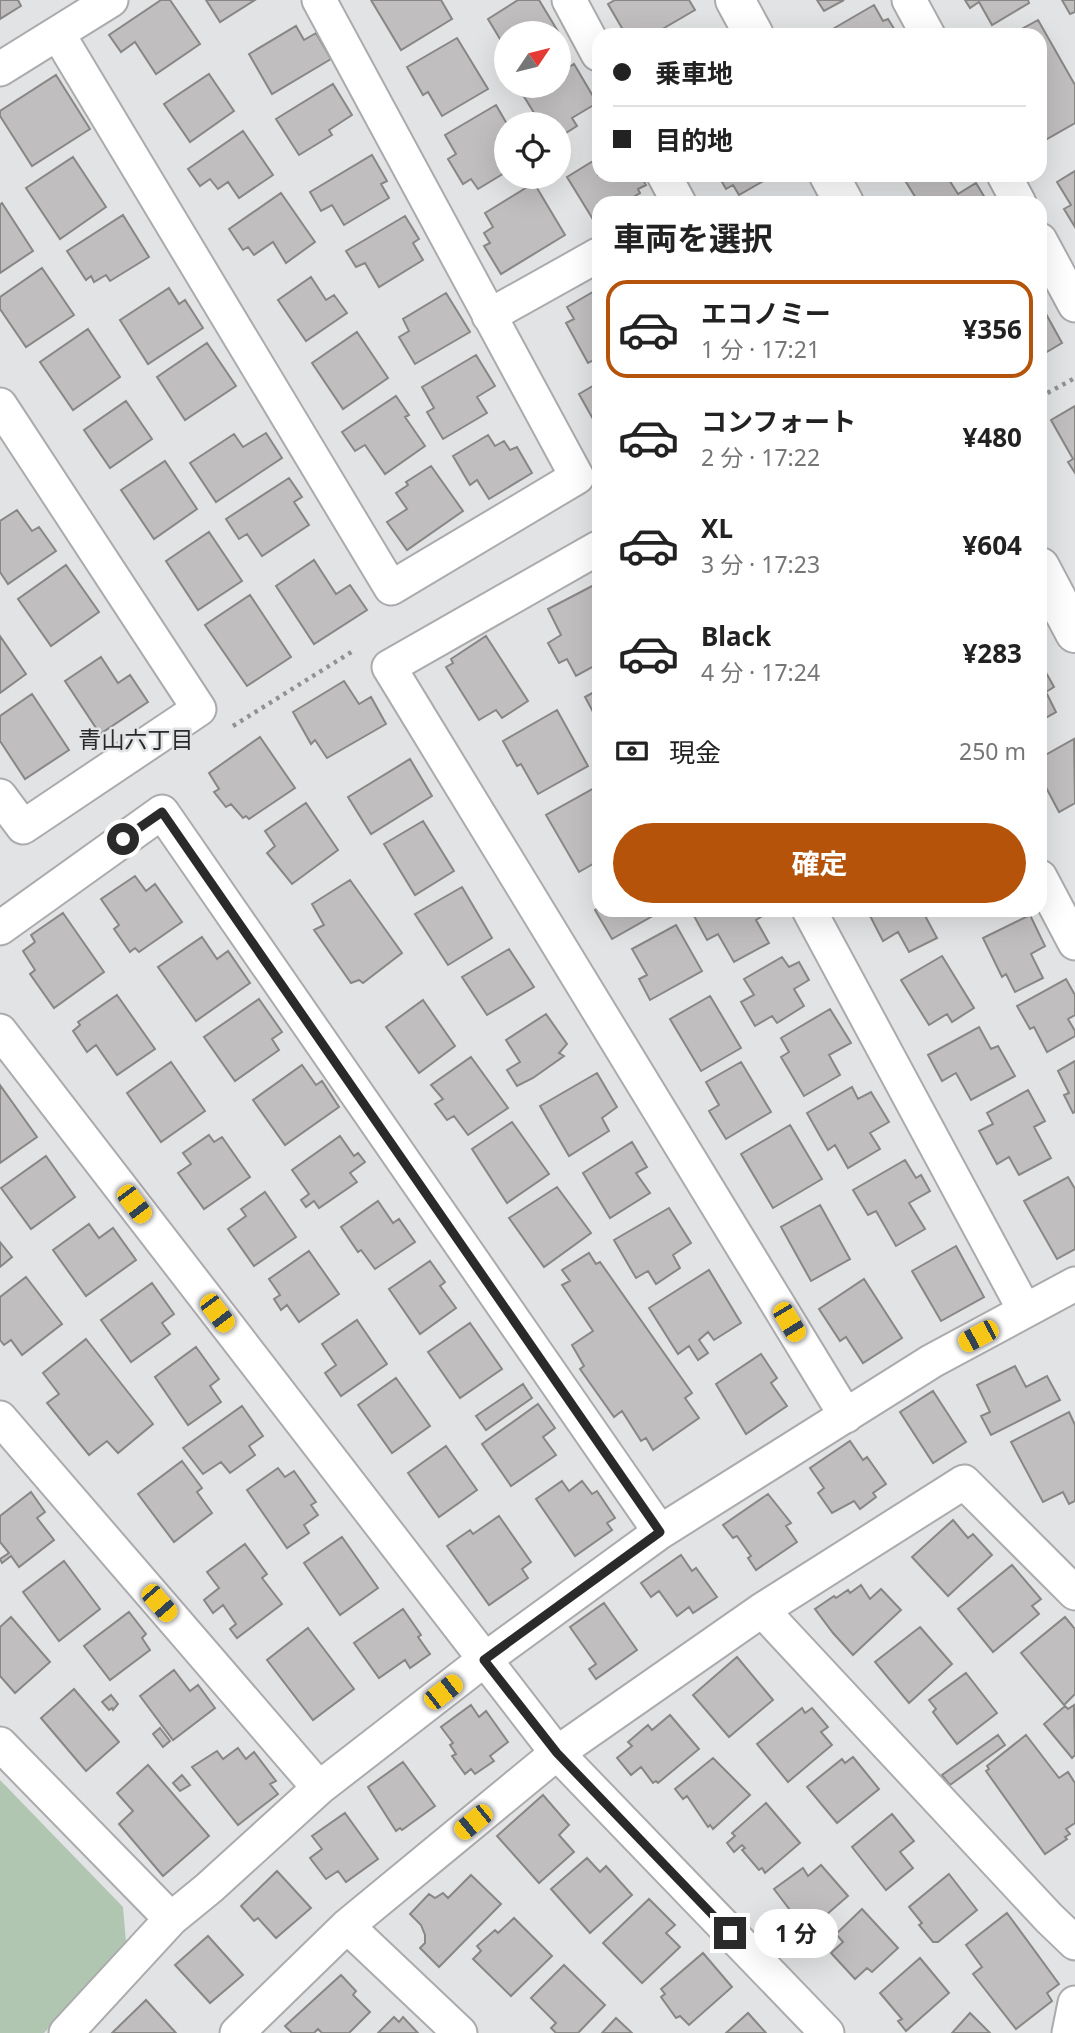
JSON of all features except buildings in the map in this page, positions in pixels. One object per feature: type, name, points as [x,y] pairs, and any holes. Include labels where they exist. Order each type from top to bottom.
[{"type":"street","points":[[0,69],[111,0]]},
{"type":"street","points":[[58,34],[391,588],[577,477],[319,0]]},
{"type":"street","points":[[569,0],[592,43]]},
{"type":"street","points":[[735,0],[750,28]]},
{"type":"street","points":[[909,0],[924,28]]},
{"type":"street","points":[[1047,253],[1075,305]]},
{"type":"street","points":[[489,316],[592,258]]},
{"type":"street","points":[[0,405],[199,709],[23,827],[0,796]]},
{"type":"street","points":[[592,551],[388,667],[846,1416]]},
{"type":"street","points":[[1047,580],[1075,633]]},
{"type":"street","points":[[0,928],[162,812],[660,1532]]},
{"type":"street","points":[[1047,890],[1075,943]]},
{"type":"street","points":[[813,917],[1025,1311]]},
{"type":"street","points":[[0,1031],[557,1753],[827,2033]]},
{"type":"street","points":[[66,2033],[171,1919],[319,1788],[484,1660],[660,1532],[932,1361],[1075,1284]]},
{"type":"street","points":[[0,1418],[319,1788]]},
{"type":"street","points":[[237,2033],[347,1926],[557,1753],[762,1611],[964,1482],[1075,1593]]},
{"type":"street","points":[[762,1611],[1075,1943]]},
{"type":"street","points":[[0,1744],[171,1919]]},
{"type":"street","points":[[347,1926],[460,2033]]},
{"type":"street","points":[[1069,2033],[1075,2003]]},
{"type":"path","points":[[1047,393],[1075,378]]},
{"type":"path","points":[[232,726],[359,648]]},
{"type":"green space","points":[[0,1780],[123,1907],[126,1942],[44,2033],[0,2033]]},
{"type":"district","name":"青山六丁目","points":[[136,739]]},
{"type":"route","points":[[123,839],[162,812],[660,1532],[484,1660],[557,1753],[730,1933]]}]
